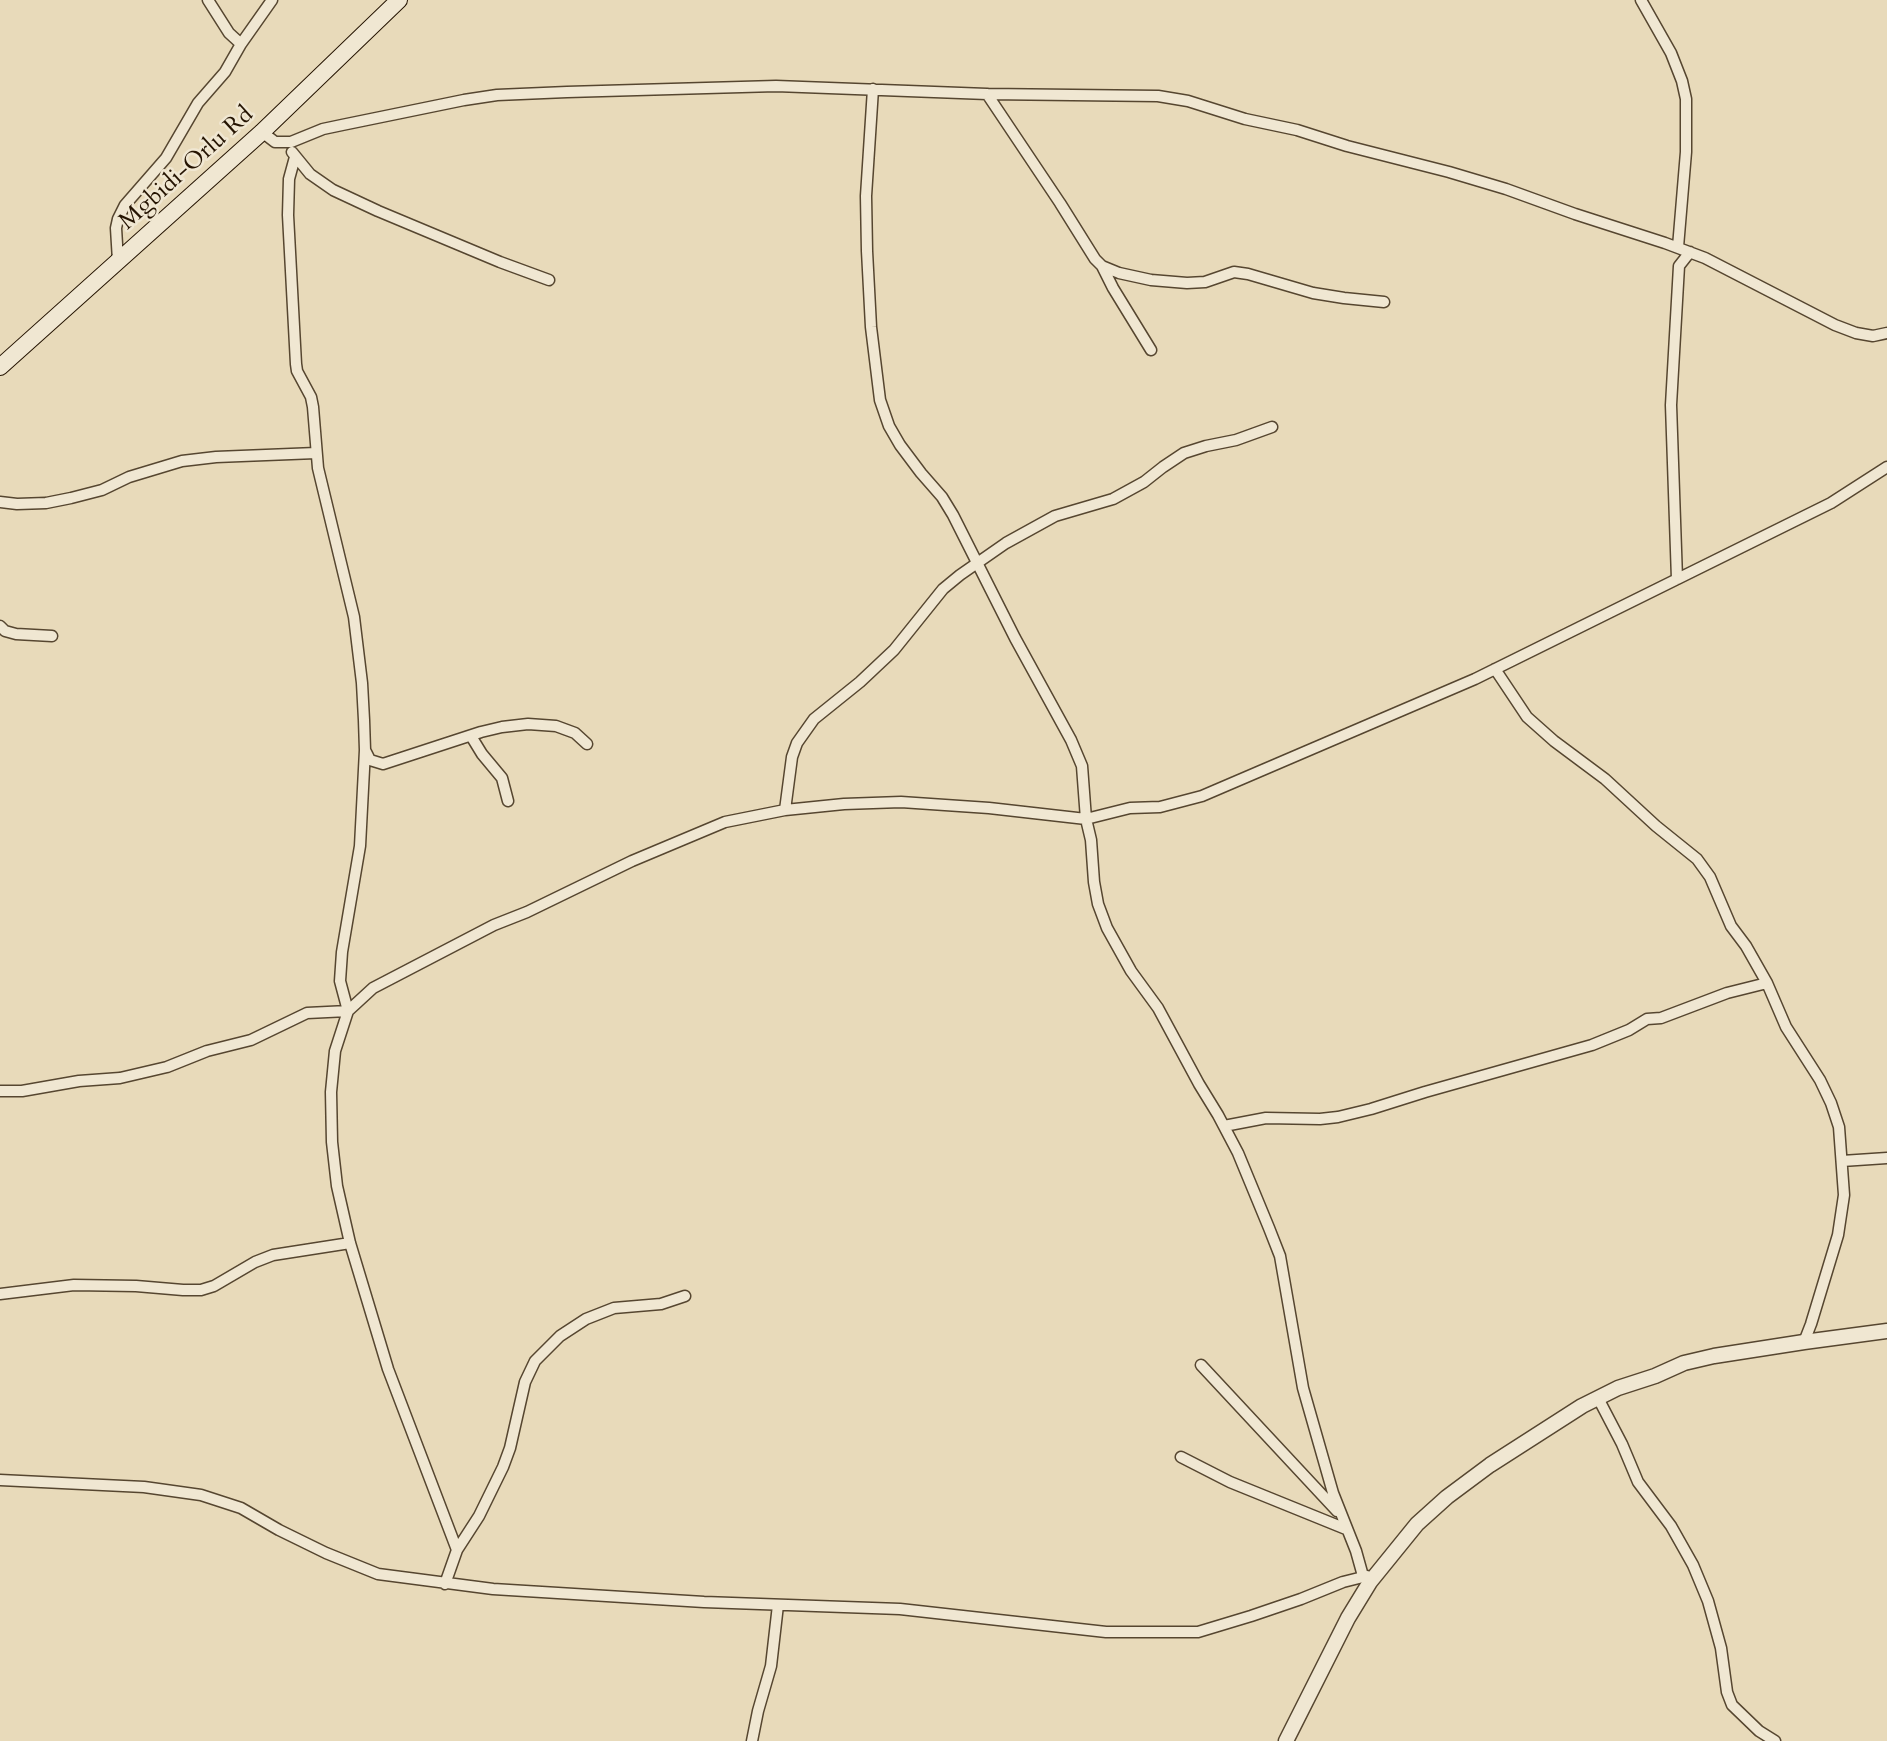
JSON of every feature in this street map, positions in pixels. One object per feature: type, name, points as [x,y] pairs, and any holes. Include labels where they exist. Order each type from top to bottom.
[{"type":"main road","name":"Mgbidi-Orlu Rd","points":[[0,367],[262,132],[399,0]]},
{"type":"street","points":[[208,0],[229,33],[241,44]]},
{"type":"street","points":[[118,261],[116,228],[125,205],[166,158],[198,103],[225,72],[272,0]]},
{"type":"street","points":[[1641,0],[1671,54],[1686,99],[1686,152],[1678,247]]},
{"type":"street","points":[[262,132],[275,142],[291,142],[342,125],[497,95],[776,86],[987,94],[1158,96],[1188,101],[1245,119],[1297,130],[1506,189],[1678,247],[1747,278],[1856,334],[1872,336],[1887,332]]},
{"type":"street","points":[[873,89],[866,196],[867,251],[871,327],[880,400],[889,426],[900,444],[942,497],[1071,740],[1082,766],[1086,819],[1098,904],[1107,928],[1131,971],[1158,1009],[1238,1153],[1280,1256],[1303,1388],[1333,1493],[1368,1576]]},
{"type":"street","points":[[987,94],[1102,266],[1151,350]]},
{"type":"street","points":[[291,142],[295,157],[310,174],[333,190],[422,230],[549,279]]},
{"type":"street","points":[[295,157],[289,179],[288,215],[296,364],[311,397],[318,468],[354,617],[362,683],[365,750],[360,845],[342,951],[340,981],[348,1011]]},
{"type":"street","points":[[1665,243],[1679,266],[1671,405],[1677,579]]},
{"type":"street","points":[[1679,266],[1690,252]]},
{"type":"street","points":[[1102,266],[1151,280],[1187,283],[1205,282],[1234,272],[1313,293],[1384,302]]},
{"type":"street","points":[[785,810],[792,757],[797,743],[814,719],[894,650],[943,589],[1006,543],[1055,516],[1113,499],[1144,482],[1184,453],[1272,427]]},
{"type":"street","points":[[0,502],[46,503],[71,499],[182,461],[316,453]]},
{"type":"street","points":[[457,1550],[388,1369],[350,1243],[337,1186],[332,1142],[331,1092],[335,1051],[348,1011],[373,988],[494,925],[632,861],[725,822],[785,810],[844,804],[901,803],[989,808],[1086,819],[1130,808],[1160,807],[1202,796],[1495,668],[1831,503],[1887,467]]},
{"type":"street","points":[[0,626],[5,631],[16,634],[52,636]]},
{"type":"street","points":[[1495,668],[1527,717],[1605,779],[1697,859],[1710,877],[1731,926],[1767,983],[1786,1027],[1831,1102],[1839,1127],[1844,1195],[1838,1235],[1804,1342]]},
{"type":"street","points":[[365,750],[370,761],[383,764],[502,727],[541,724],[575,733],[587,744]]},
{"type":"street","points":[[471,736],[502,778],[508,801]]},
{"type":"street","points":[[1224,1126],[1266,1118],[1338,1117],[1371,1109],[1592,1045],[1629,1030],[1647,1019],[1661,1018],[1727,993],[1767,983]]},
{"type":"street","points":[[0,1091],[23,1091],[79,1081],[120,1078],[167,1067],[207,1051],[251,1040],[307,1013],[348,1011]]},
{"type":"street","points":[[1842,1161],[1887,1158]]},
{"type":"street","points":[[0,1294],[74,1285],[201,1290],[274,1255],[350,1243]]},
{"type":"street","points":[[445,1584],[457,1550],[495,1486],[510,1448],[524,1382],[535,1361],[560,1336],[586,1319],[614,1308],[661,1304],[685,1296]]},
{"type":"street","points":[[1286,1741],[1368,1576],[1417,1524],[1447,1497],[1490,1465],[1598,1398],[1684,1363],[1714,1356],[1887,1331]]},
{"type":"street","points":[[1200,1365],[1341,1515]]},
{"type":"street","points":[[1598,1398],[1638,1482],[1671,1526],[1693,1565],[1708,1601],[1732,1705],[1759,1731],[1775,1741]]},
{"type":"street","points":[[1181,1457],[1230,1482],[1346,1528]]},
{"type":"street","points":[[0,1479],[144,1487],[201,1495],[240,1508],[326,1553],[378,1574],[492,1590],[900,1609],[1106,1632],[1198,1632],[1301,1599],[1343,1582],[1368,1576]]},
{"type":"street","points":[[752,1741],[771,1666],[778,1605]]}]
